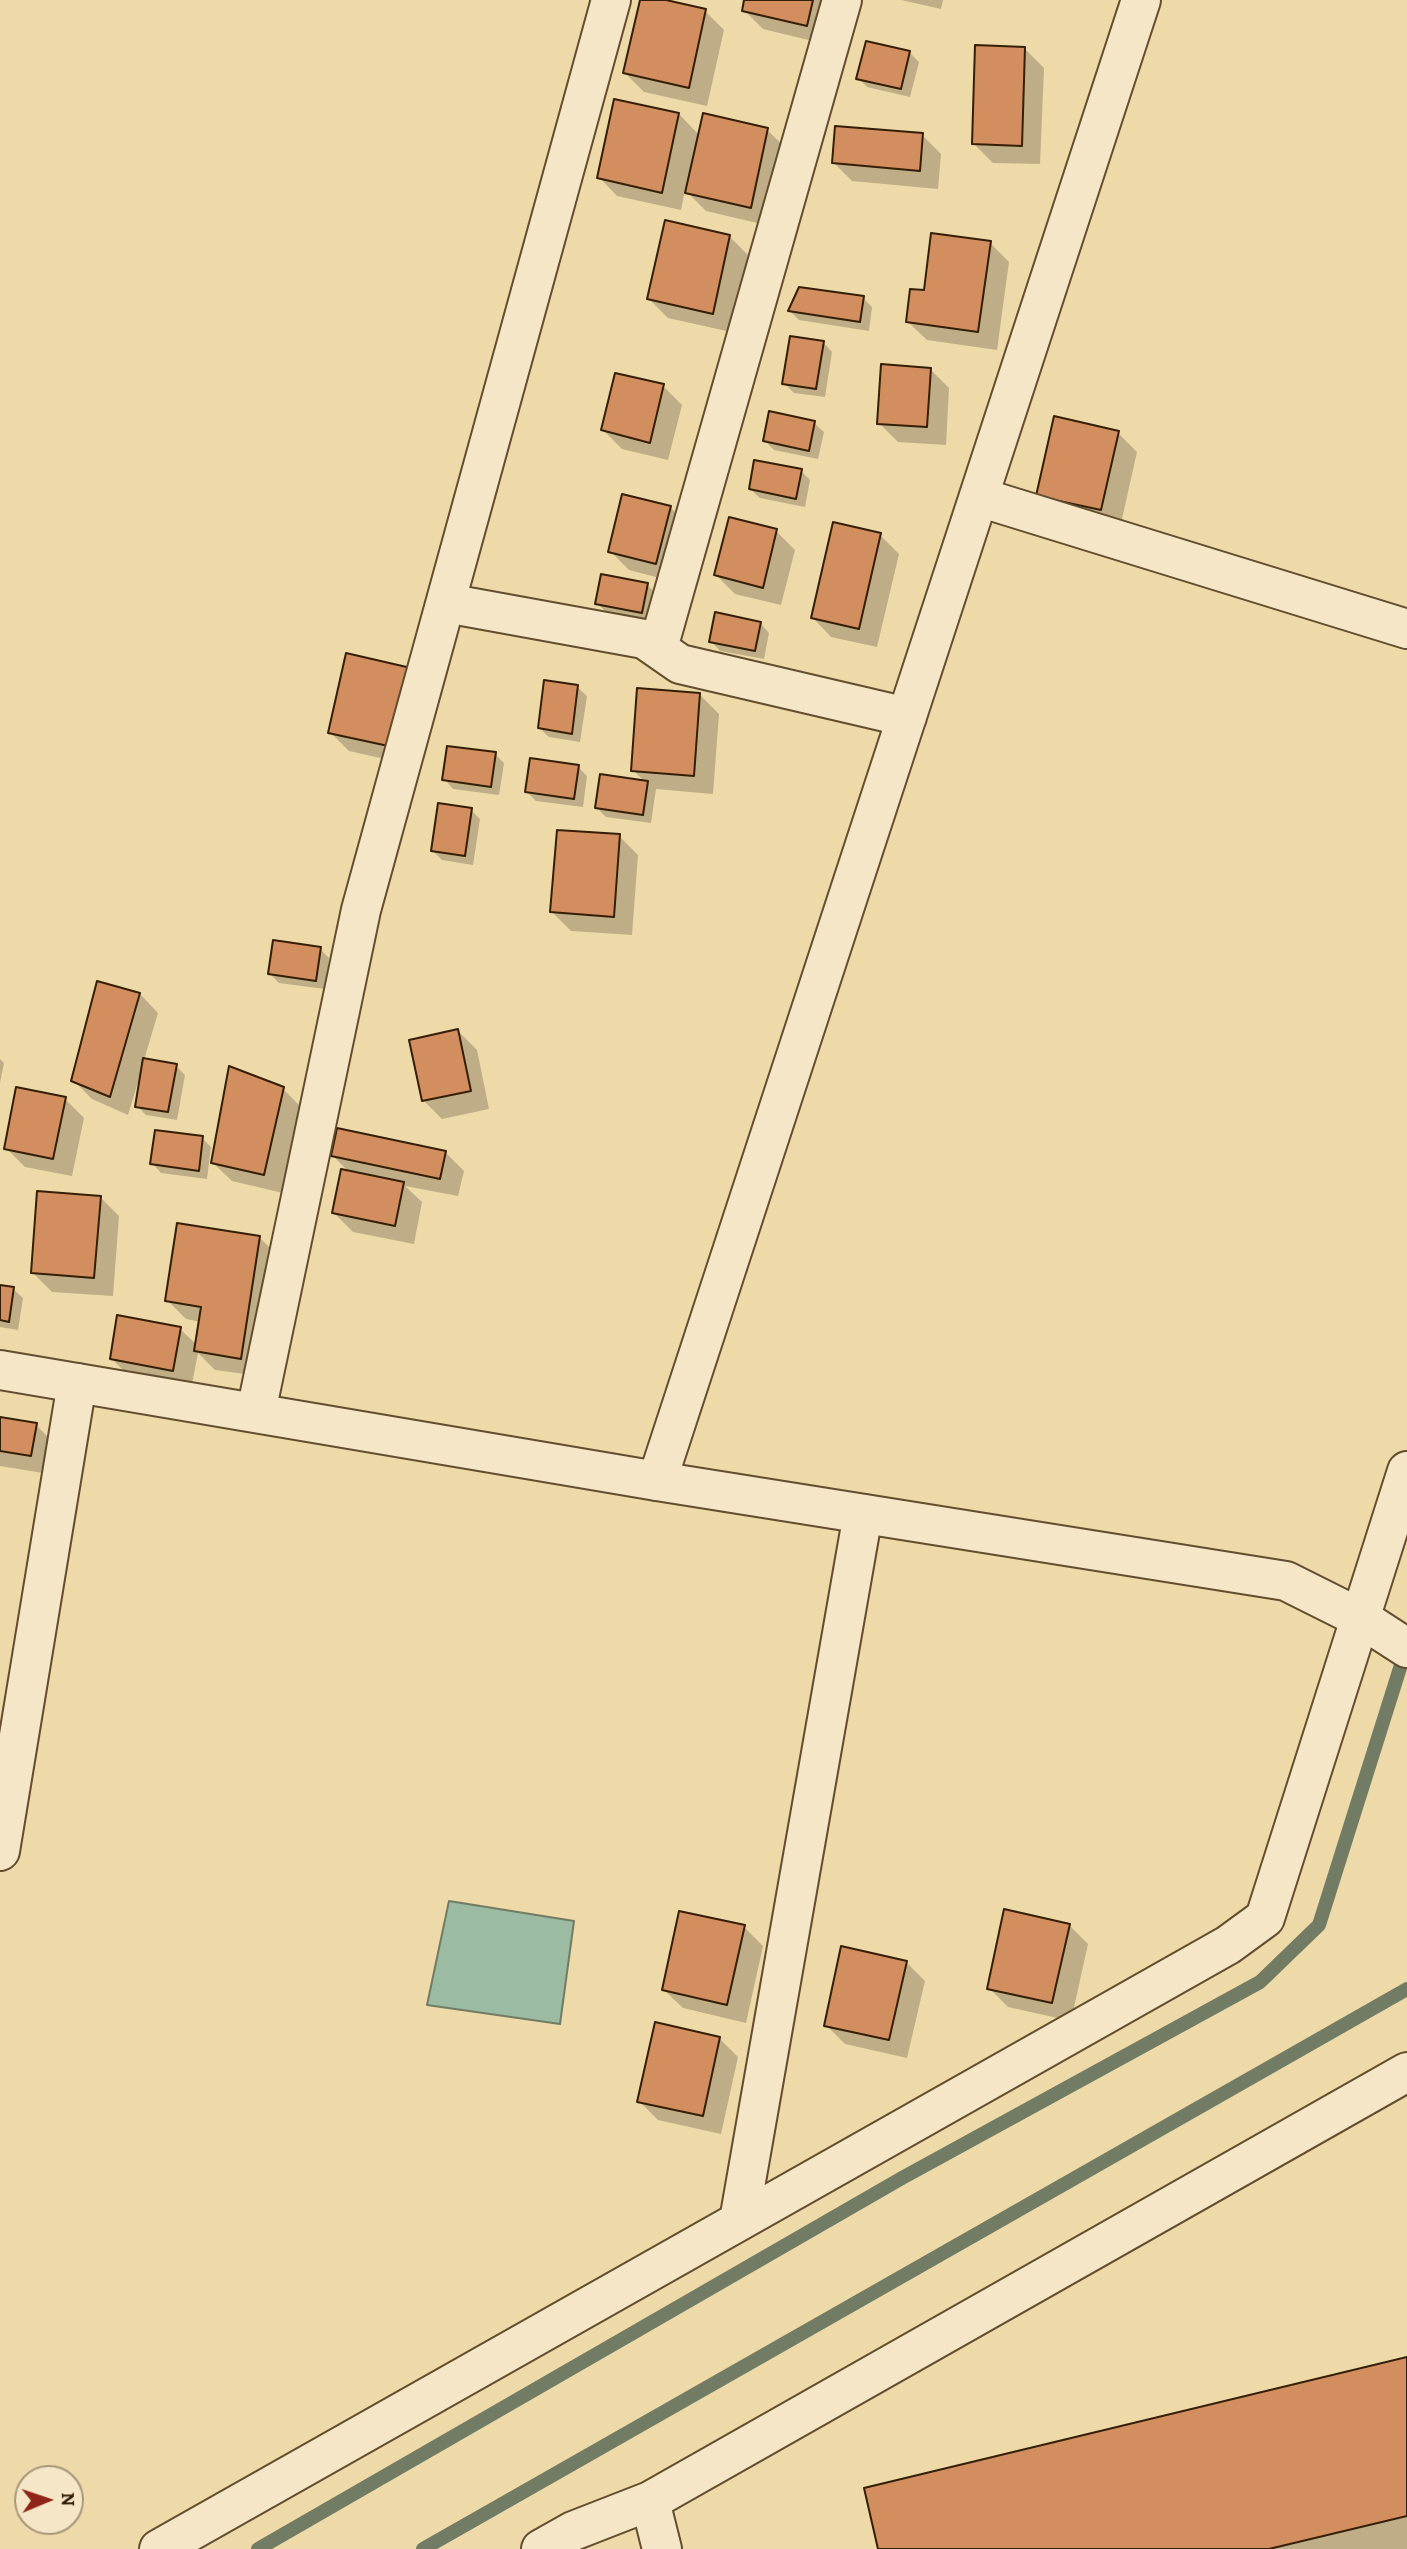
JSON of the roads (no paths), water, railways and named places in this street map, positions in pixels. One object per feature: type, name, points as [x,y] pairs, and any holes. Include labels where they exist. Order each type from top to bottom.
[{"type":"street","points":[[256,1412],[362,910],[611,0]]},
{"type":"street","points":[[658,648],[842,0]]},
{"type":"street","points":[[657,1482],[1141,0]]},
{"type":"street","points":[[979,497],[1407,629]]},
{"type":"street","points":[[446,603],[644,639],[680,664],[907,717]]},
{"type":"street","points":[[0,1370],[657,1482],[1286,1581],[1362,1619],[1407,1648]]},
{"type":"street","points":[[0,1851],[77,1383]]},
{"type":"street","points":[[159,2549],[1228,1945],[1265,1918],[1407,1471]]},
{"type":"street","points":[[739,2221],[863,1514]]},
{"type":"street","points":[[541,2549],[573,2530],[650,2501],[1407,2072]]},
{"type":"street","points":[[650,2501],[662,2549]]},
{"type":"waterway","points":[[258,2549],[902,2178],[1260,1982],[1319,1925],[1406,1649]]},
{"type":"waterway","points":[[423,2549],[1407,1989]]}]
